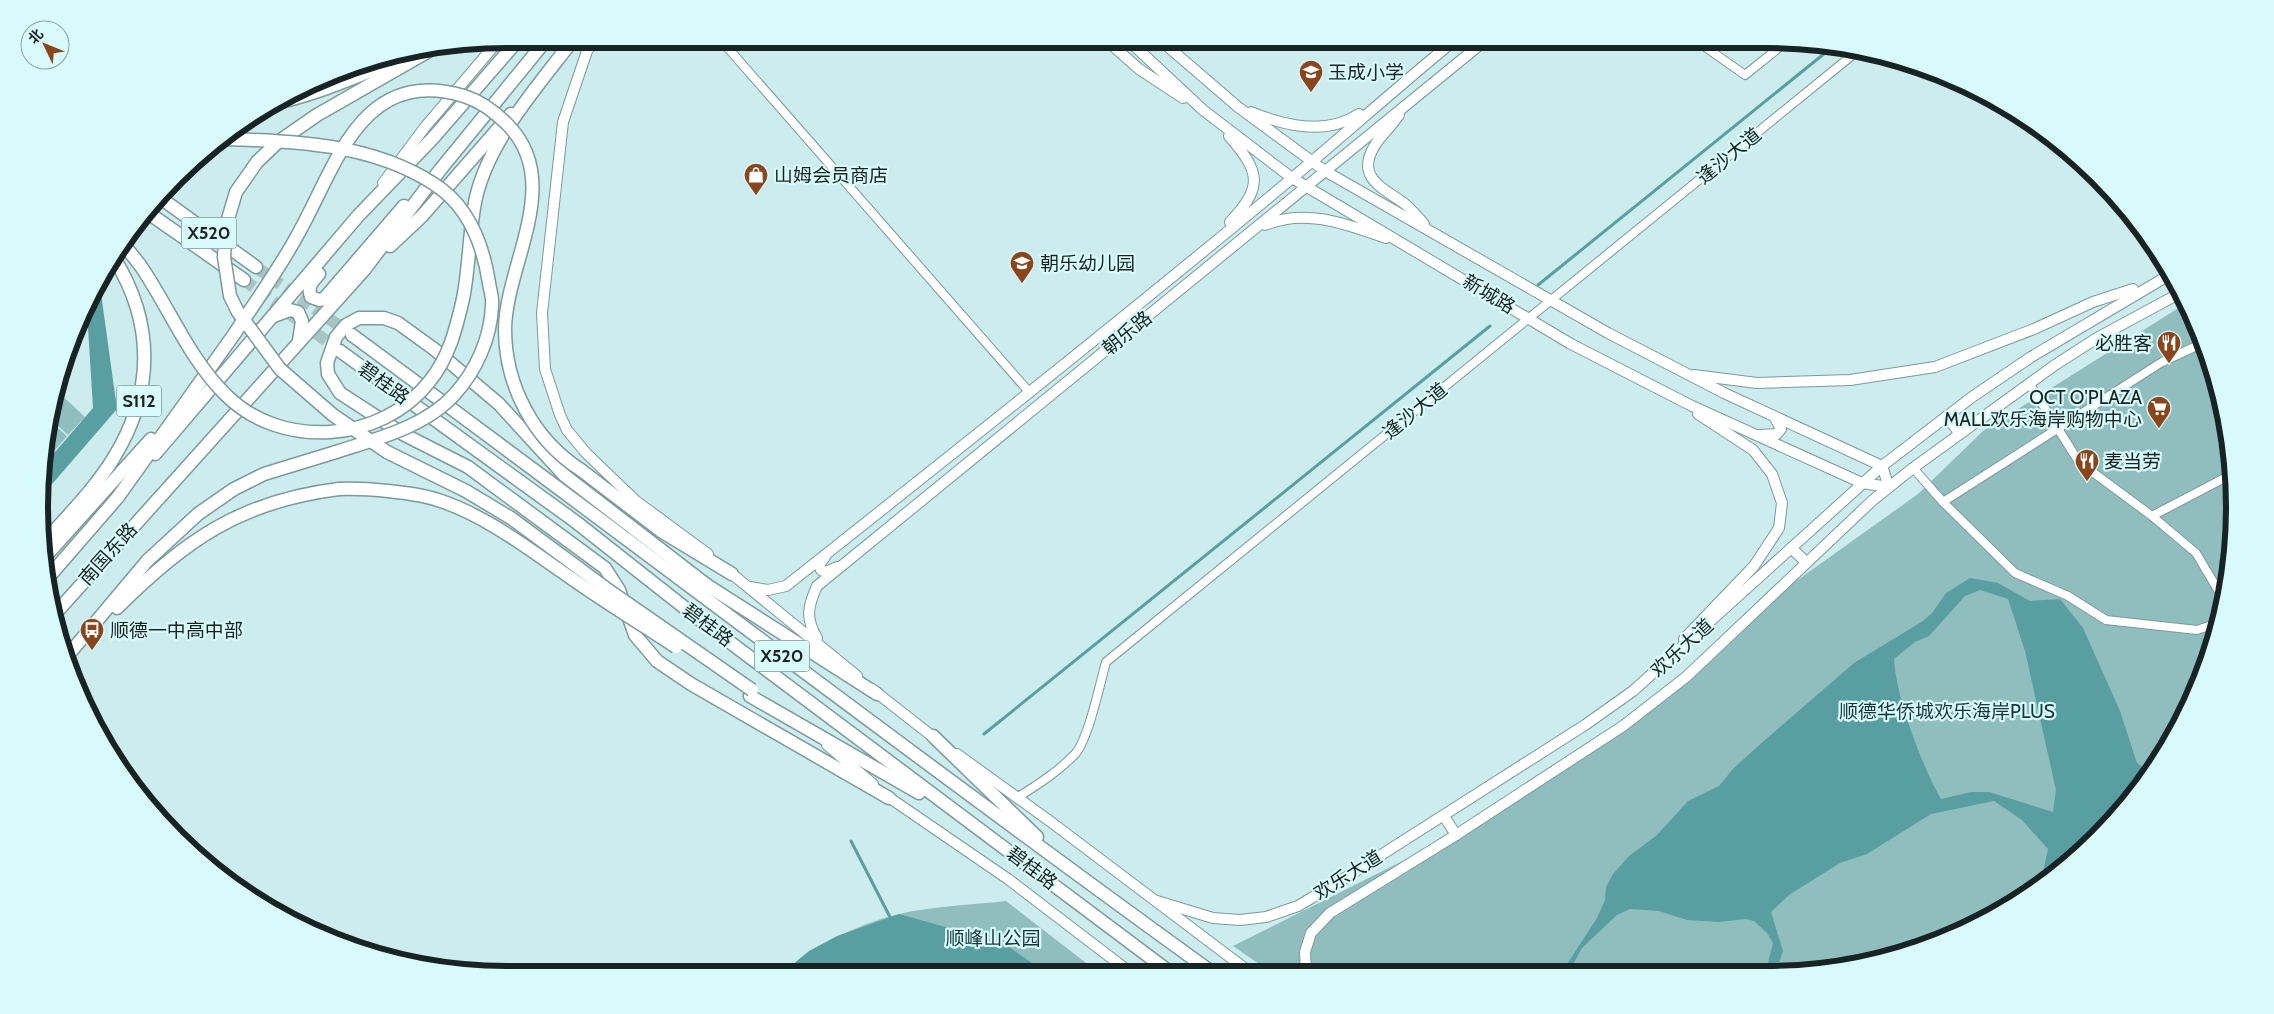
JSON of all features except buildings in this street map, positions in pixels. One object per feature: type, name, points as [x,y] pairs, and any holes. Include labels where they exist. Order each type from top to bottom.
[{"type":"main road","points":[[440,170],[391,219],[324,299],[319,300],[311,297],[309,285],[511,48]]},
{"type":"main road","points":[[364,270],[440,170],[540,48]]},
{"type":"main road","points":[[364,270],[422,216],[567,48]]},
{"type":"main road","points":[[127,249],[140,265],[190,347],[226,396],[256,417],[286,428],[326,432],[373,424],[407,404],[420,393],[440,367],[448,352],[463,299],[469,267],[474,207],[488,164],[512,119],[567,48]]},
{"type":"main road","points":[[421,55],[317,115],[278,142],[257,162],[236,192],[226,226],[224,257],[230,296],[238,312],[280,369],[332,415],[386,452],[466,491],[511,518],[751,693]]},
{"type":"main road","points":[[300,97],[398,61]]},
{"type":"main road","points":[[118,497],[235,334],[297,236],[339,152],[359,123],[388,101],[419,91],[450,92],[469,98],[501,118],[513,130],[521,142],[532,174],[529,224],[507,306],[505,328],[506,348],[512,378],[523,408],[535,427],[548,442],[581,470],[661,530],[732,574]]},
{"type":"main road","points":[[118,497],[358,216],[433,138]]},
{"type":"main road","points":[[71,652],[147,561],[198,514],[234,489],[264,474],[336,452],[411,425],[436,411],[454,395],[466,379],[484,346],[492,304],[486,259],[480,241],[462,210],[435,184],[390,162],[367,155],[298,142],[231,139]]},
{"type":"main road","name":"X520","points":[[165,201],[256,267]]},
{"type":"main road","name":"X520","points":[[152,215],[244,280]]},
{"type":"main road","name":"S112","points":[[48,538],[112,461],[128,433],[141,393],[145,358],[144,335],[135,297],[118,264]]},
{"type":"main road","name":"南国东路","points":[[59,609],[364,270]]},
{"type":"main road","points":[[270,319],[290,310],[298,312],[302,321],[298,343]]},
{"type":"main road","points":[[708,586],[564,475],[499,404],[434,349],[409,331],[391,321],[372,316],[359,318],[346,325],[336,336],[330,350],[328,374],[340,393],[403,434],[468,467],[605,568],[619,590],[636,634],[657,661],[691,684],[889,798]]},
{"type":"main road","name":"X520","points":[[352,335],[1075,873],[1203,966]]},
{"type":"main road","name":"碧桂路","points":[[340,351],[576,522],[699,619],[1162,966]]},
{"type":"main road","points":[[49,552],[193,392]]},
{"type":"main road","points":[[71,653],[131,594],[198,538],[234,517],[266,504],[339,489],[376,490],[439,500],[501,531],[626,616],[813,733],[967,821]]},
{"type":"main road","name":"南国东路","points":[[52,573],[118,497]]},
{"type":"main road","points":[[630,541],[708,586],[877,694]]},
{"type":"main road","points":[[932,736],[1075,873]]},
{"type":"street","points":[[358,216],[426,128],[492,48]]},
{"type":"street","points":[[589,48],[563,122],[542,313],[545,369],[567,430],[586,454],[636,502],[694,543],[821,645],[877,694],[1018,797],[1242,966]]},
{"type":"street","points":[[728,48],[1030,393]]},
{"type":"street","points":[[1115,48],[1139,69],[1208,114],[1249,159],[1254,177],[1248,204],[1203,251]]},
{"type":"street","name":"新城路","points":[[1138,48],[1208,114],[1292,178],[1571,344],[1664,392],[1755,435],[1862,483],[1888,487]]},
{"type":"street","name":"新城路","points":[[1169,48],[1238,107],[1311,162],[1326,171],[1608,333],[1774,417],[1882,466]]},
{"type":"street","name":"朝乐路","points":[[748,587],[768,590],[786,586],[1030,393],[1292,178],[1445,48]]},
{"type":"street","name":"朝乐路","points":[[821,645],[811,628],[808,606],[817,586],[1476,48]]},
{"type":"street","points":[[1707,48],[1745,75],[1774,48]]},
{"type":"street","name":"逢沙大道","points":[[1018,797],[1051,776],[1077,751],[1092,716],[1106,662],[1852,55]]},
{"type":"street","points":[[1238,107],[1273,121],[1313,128],[1352,119],[1391,92]]},
{"type":"street","points":[[1407,103],[1377,143],[1371,154],[1369,168],[1377,187],[1404,204],[1429,230]]},
{"type":"street","points":[[1252,231],[1279,219],[1306,217],[1330,219],[1407,246]]},
{"type":"street","name":"欢乐大道","points":[[1150,898],[1213,918],[1240,920],[1266,917],[1298,906],[1444,816],[1585,725],[1647,679],[1882,466],[1947,416],[2031,357],[2165,277]]},
{"type":"street","points":[[1687,374],[1757,383],[1850,380],[1936,367],[2034,329],[2093,302],[2149,285]]},
{"type":"street","name":"欢乐大道","points":[[1306,966],[1305,952],[1311,933],[1320,921],[1349,900],[1456,835],[1589,750],[1658,700],[1713,652],[1806,562],[1888,487],[2029,383],[2097,338],[2175,296]]},
{"type":"street","points":[[1943,502],[2162,362],[2198,346]]},
{"type":"street","points":[[2029,383],[2079,462],[2152,516],[2196,553],[2219,591]]},
{"type":"street","points":[[1647,679],[1754,566],[1779,528],[1782,503],[1772,474],[1754,450],[1664,392]]},
{"type":"street","points":[[1947,416],[1959,433]]},
{"type":"street","points":[[1755,435],[1777,434],[1781,430],[1774,417]]},
{"type":"street","points":[[1882,466],[1888,487]]},
{"type":"street","points":[[1913,468],[1943,502],[2015,573],[2068,596],[2106,620],[2197,630],[2211,625]]},
{"type":"street","points":[[2152,516],[2226,477]]},
{"type":"street","points":[[1790,548],[1806,562]]},
{"type":"street","points":[[831,550],[819,564],[821,570],[826,572],[843,565]]},
{"type":"street","points":[[813,733],[889,798],[1008,879],[1123,966]]},
{"type":"street","points":[[1444,816],[1456,835]]},
{"type":"green space","name":"顺德华侨城欢乐海岸PLUS","points":[[2180,307],[2192,331],[2211,388],[2223,447],[2226,477],[2226,537],[2223,567],[2211,626],[2192,683],[2165,737],[2132,787],[2092,832],[2047,872],[1997,905],[1943,932],[1886,951],[1857,958],[1797,966],[1262,966],[1233,946],[1500,812],[1665,700],[1792,584],[1918,494],[1983,431]]},
{"type":"green space","points":[[61,395],[85,417],[68,435],[55,423]]},
{"type":"green space","points":[[55,425],[67,436],[51,455],[51,447]]},
{"type":"green space","name":"顺峰山公园","points":[[1006,901],[1090,966],[791,966],[836,938],[866,924],[899,914],[952,906]]},
{"type":"shaded area","points":[[101,293],[117,409],[48,489],[50,458],[93,408],[88,320]]},
{"type":"shaded area","points":[[1970,578],[1998,583],[2030,601],[2060,599],[2083,628],[2120,711],[2137,763],[2145,768],[2132,787],[2092,832],[2042,875],[2048,849],[2022,820],[1994,801],[1931,814],[1867,854],[1840,863],[1789,895],[1771,912],[1783,951],[1778,966],[1767,966],[1773,943],[1767,933],[1754,921],[1746,919],[1719,922],[1687,920],[1659,911],[1630,909],[1617,915],[1582,948],[1572,966],[1566,966],[1597,918],[1605,900],[1606,887],[1613,874],[1629,856],[1657,835],[1688,801],[1719,786],[1733,769],[1757,747],[1854,663],[1923,621],[1932,613],[1946,593]],"holes":[[[1980,590],[2008,599],[2025,651],[2056,790],[2053,812],[1989,792],[1971,792],[1941,799],[1926,769],[1911,731],[1900,692],[1894,659],[1915,642],[1929,636],[1965,596]]]},
{"type":"shaded area","points":[[899,914],[1003,943],[1036,966],[791,966],[809,951],[837,936]]},
{"type":"waterway","points":[[1538,285],[1827,51]]},
{"type":"waterway","points":[[984,734],[1490,326]]},
{"type":"waterway","points":[[851,841],[891,919]]},
{"type":"tunnel","points":[[256,267],[352,335]]},
{"type":"tunnel","points":[[244,280],[340,351]]},
{"type":"place","name":"玉成小学","points":[[1311,93]]},
{"type":"place","name":"山姆会员商店","points":[[756,196]]},
{"type":"place","name":"朝乐幼儿园","points":[[1022,284]]},
{"type":"place","name":"必胜客","points":[[2169,364]]},
{"type":"place","name":"OCT O'PLAZA MALL欢乐海岸购物中心","points":[[2159,429]]},
{"type":"place","name":"麦当劳","points":[[2087,482]]},
{"type":"place","name":"顺德一中高中部","points":[[92,651]]}]
